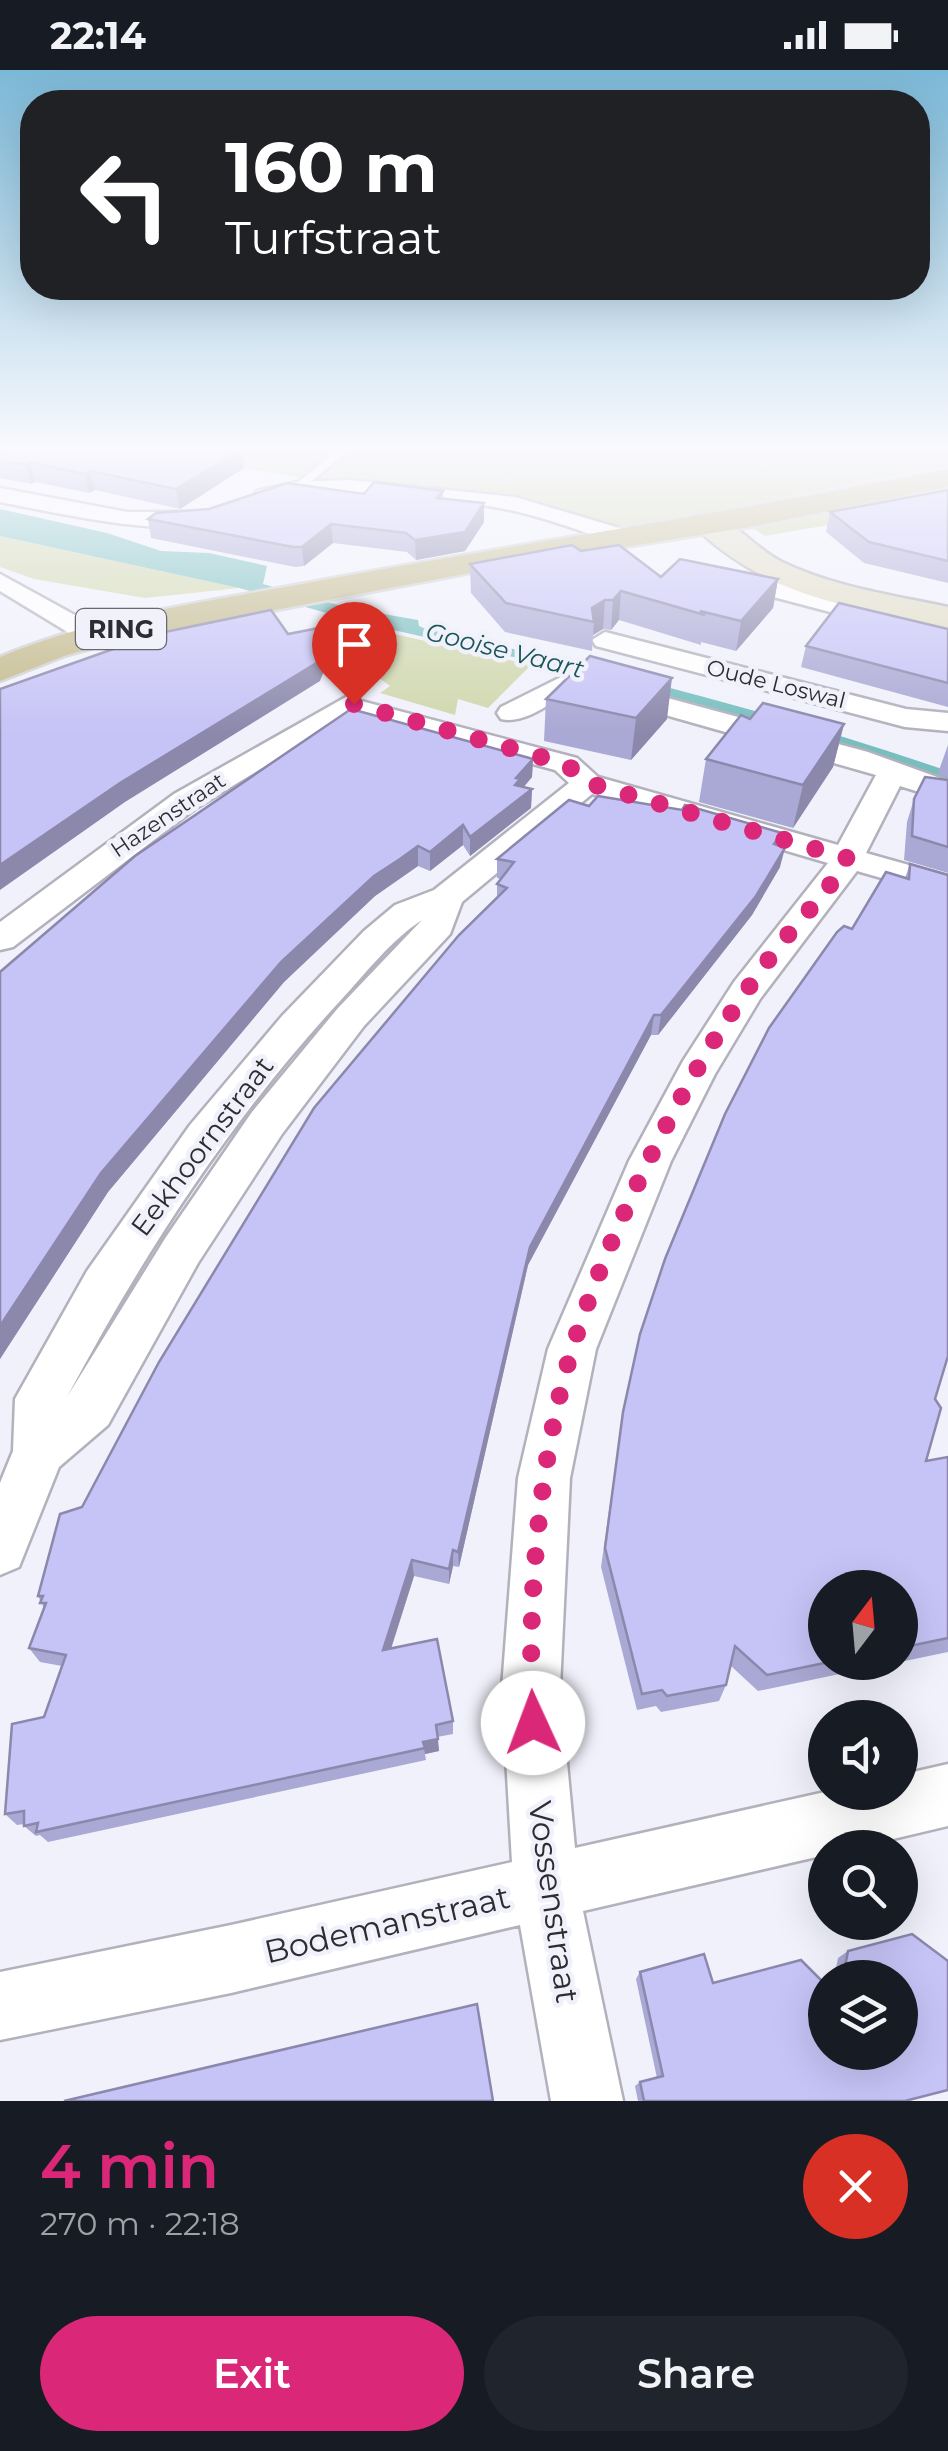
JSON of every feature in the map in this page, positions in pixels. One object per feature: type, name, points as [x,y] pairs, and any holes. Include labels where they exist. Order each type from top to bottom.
[{"type":"main road","name":"RING","points":[[0,670],[54,647],[94,636],[581,545]]},
{"type":"street","points":[[511,555],[524,545]]},
{"type":"street","points":[[734,545],[773,571],[948,618]]},
{"type":"street","points":[[773,571],[763,588],[948,635]]},
{"type":"street","points":[[5,599],[94,636]]},
{"type":"street","points":[[5,599],[54,647]]},
{"type":"street","name":"Oude Loswal","points":[[605,640],[905,718],[948,722]]},
{"type":"street","name":"Oude Loswal","points":[[511,712],[570,680],[856,758],[948,792]]},
{"type":"street","name":"Hazenstraat","points":[[0,940],[186,802],[346,705],[362,706],[566,764],[588,783]]},
{"type":"street","name":"Vossenstraat","points":[[587,2101],[546,1888],[531,1688],[544,1478],[572,1349],[594,1288],[650,1161],[697,1071],[746,991],[836,880],[887,780],[895,775]]},
{"type":"street","points":[[588,783],[948,887]]},
{"type":"street","name":"Eekhoornstraat","points":[[0,1548],[39,1451],[90,1409],[182,1250],[252,1145],[352,1017],[438,926],[446,898],[588,783]]},
{"type":"street","name":"Bodemanstraat","points":[[0,2006],[231,1959],[948,1796]]},
{"type":"shaded area","points":[[0,545],[40,545],[239,588],[145,598],[34,579],[0,567]]},
{"type":"shaded area","points":[[358,622],[531,665],[488,708],[458,699],[455,715],[380,693],[390,686],[370,671],[326,665],[343,633]]},
{"type":"water","name":"Gooise Vaart","points":[[40,545],[142,545],[161,551],[209,553],[267,566],[263,584],[349,608],[418,620],[419,626],[426,629],[755,711],[948,771],[948,781],[842,745],[567,669],[358,622],[239,588]]},
{"type":"building","points":[[572,545],[581,551],[619,545],[661,577],[680,559],[778,579],[741,621],[621,591],[613,600],[592,608],[594,622],[506,603],[470,564]]},
{"type":"building","points":[[881,545],[948,545],[948,561]]},
{"type":"building","points":[[839,603],[948,629],[948,683],[806,646]]},
{"type":"building","points":[[271,610],[288,634],[334,625],[318,662],[120,783],[0,865],[0,689],[133,642],[131,639]]},
{"type":"building","points":[[590,656],[672,678],[636,718],[546,699]]},
{"type":"building","points":[[763,703],[844,724],[803,785],[706,759],[741,715],[750,719]]},
{"type":"building","points":[[351,709],[533,759],[516,778],[520,779],[515,785],[532,789],[470,837],[463,825],[430,852],[418,846],[374,876],[281,962],[101,1173],[0,1326],[0,972],[135,856]]},
{"type":"building","points":[[925,777],[948,780],[948,847],[912,836],[914,799]]},
{"type":"building","points":[[598,796],[682,810],[685,805],[782,833],[774,844],[785,848],[756,896],[661,1015],[654,1015],[530,1247],[458,1552],[453,1550],[449,1569],[412,1560],[383,1650],[437,1639],[453,1721],[436,1725],[438,1739],[423,1742],[425,1748],[36,1832],[38,1823],[24,1826],[24,1811],[5,1814],[12,1724],[44,1717],[66,1655],[29,1648],[46,1603],[40,1603],[43,1596],[38,1596],[60,1514],[82,1507],[159,1362],[314,1108],[459,935],[507,888],[497,884],[514,862],[497,859],[569,800],[589,806]]},
{"type":"building","points":[[910,864],[948,875],[948,1356],[935,1399],[941,1408],[926,1461],[948,1457],[948,1638],[918,1644],[918,1570],[808,1570],[808,1666],[767,1675],[735,1646],[726,1685],[667,1696],[662,1690],[642,1694],[605,1548],[623,1412],[640,1334],[665,1259],[725,1114],[769,1028],[837,932],[844,926],[852,929],[886,872],[909,879]]},
{"type":"building","points":[[918,1938],[948,1961],[948,2090],[905,2101],[644,2101],[640,2082],[663,2076],[640,1972],[704,1954],[713,1983],[801,1960],[808,1967],[808,2070],[918,2070],[918,1960],[846,1960],[848,1951],[889,1940]]},
{"type":"building","points":[[477,2004],[493,2101],[64,2101]]},
{"type":"route","points":[[354,704],[566,764],[588,783],[847,858],[836,880],[746,991],[697,1071],[650,1161],[594,1288],[572,1349],[544,1478],[535,1594],[533,1723]]}]
